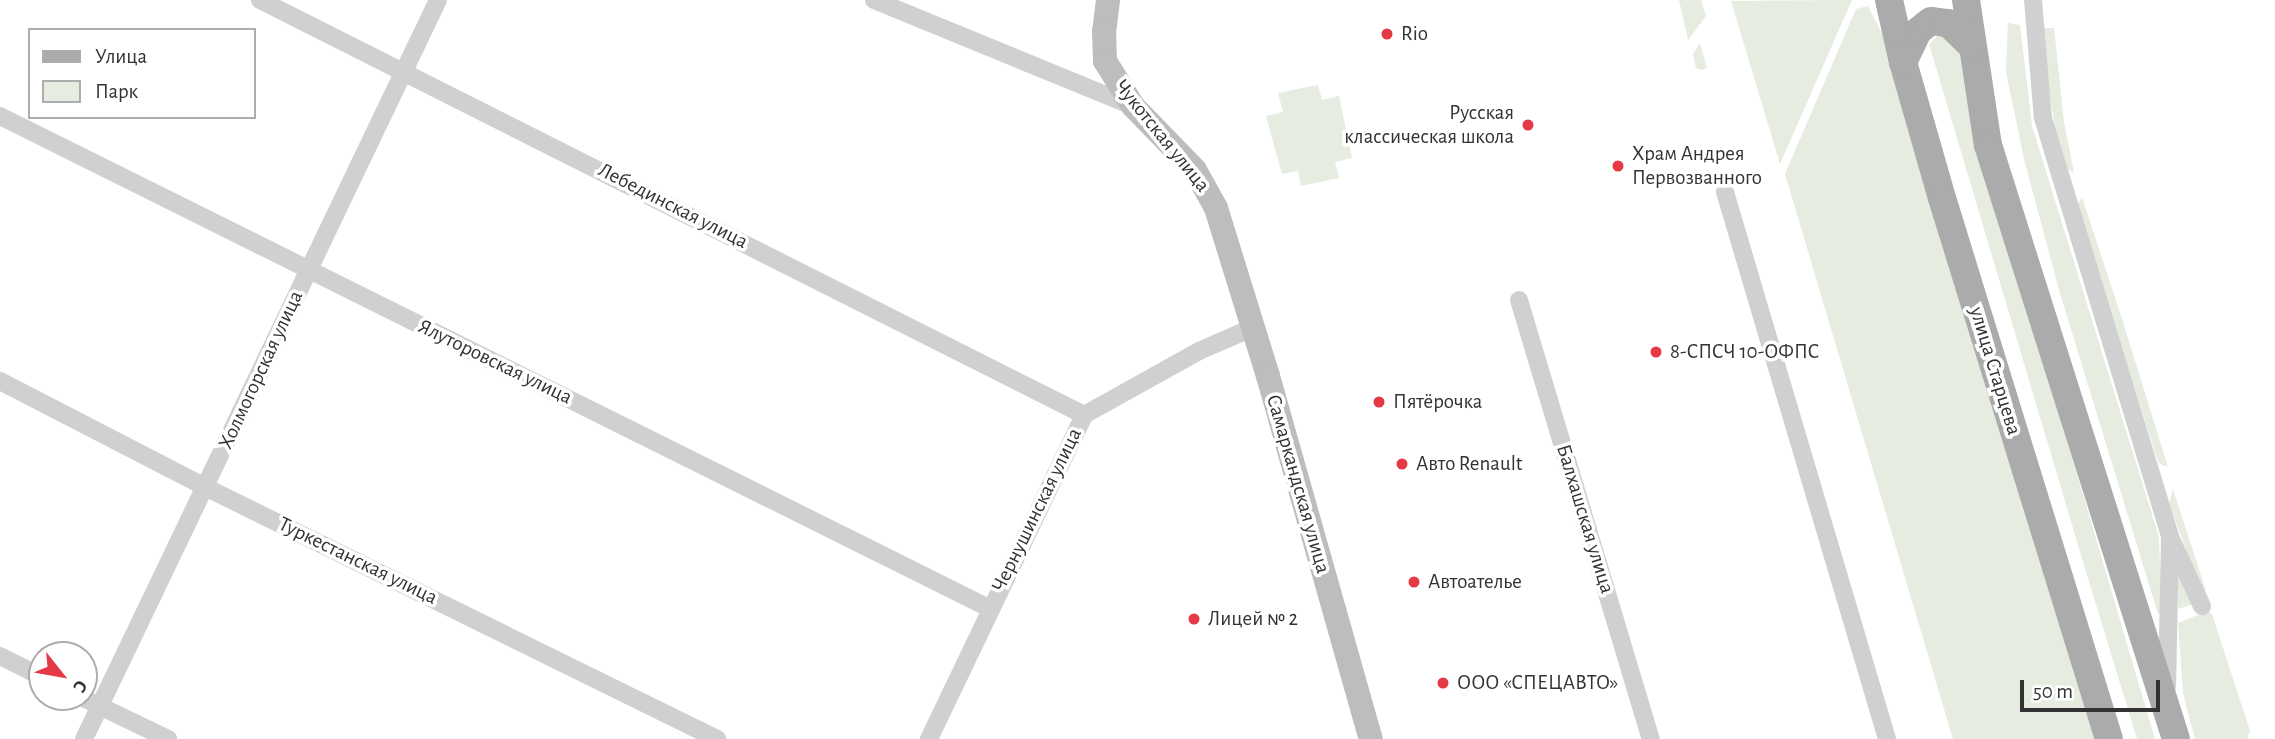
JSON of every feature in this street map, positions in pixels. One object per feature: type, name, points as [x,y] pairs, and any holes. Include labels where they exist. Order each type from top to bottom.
[{"type":"main road","name":"Чукотская улица","points":[[1108,0],[1104,32],[1105,61],[1133,106],[1195,170],[1212,198],[1223,230]]},
{"type":"main road","name":"улица Старцева","points":[[1889,0],[1903,62],[2109,739]]},
{"type":"main road","points":[[1966,0],[1970,45],[1988,145],[2176,739]]},
{"type":"main road","points":[[1903,62],[1918,31],[1931,21],[1948,23],[1957,29],[1970,45]]},
{"type":"main road","name":"Самаркандская улица","points":[[1223,230],[1371,739]]},
{"type":"street","name":"Лебединская улица","points":[[260,0],[404,70],[1084,415]]},
{"type":"street","name":"Холмогорская улица","points":[[84,739],[438,0]]},
{"type":"street","points":[[874,0],[1133,106]]},
{"type":"street","points":[[2034,0],[2043,118],[2170,536],[2202,606]]},
{"type":"street","name":"Ялуторовская улица","points":[[0,116],[989,608]]},
{"type":"street","points":[[1725,192],[1888,739]]},
{"type":"street","name":"Балхашская улица","points":[[1519,300],[1651,739]]},
{"type":"street","name":"Чернушинская улица","points":[[929,739],[989,608],[1084,415],[1199,351],[1252,328]]},
{"type":"street","name":"Туркестанская улица","points":[[0,381],[205,487],[717,739]]},
{"type":"street","points":[[2166,711],[2170,536]]},
{"type":"street","points":[[0,656],[28,670]]},
{"type":"street","points":[[100,706],[168,739]]},
{"type":"green space","points":[[1679,0],[1701,0],[1706,16],[1688,40]]},
{"type":"green space","points":[[1852,0],[1780,164],[1731,1]]},
{"type":"green space","points":[[1868,6],[1894,57],[2096,739],[1953,739],[1785,174],[1856,9]]},
{"type":"green space","points":[[2008,23],[2020,25],[2032,126],[2159,537],[2162,614],[2158,614],[2059,290],[2024,159],[2006,72]]},
{"type":"green space","points":[[2043,28],[2054,28],[2064,122],[2074,173],[2066,168],[2057,138],[2048,87]]},
{"type":"green space","points":[[1940,33],[1959,40],[2065,433],[2155,739],[2137,739],[2084,565],[1929,44]]},
{"type":"green space","points":[[1700,43],[1707,68],[1701,70],[1696,68],[1693,54]]},
{"type":"green space","points":[[1318,85],[1322,100],[1339,96],[1352,158],[1335,162],[1339,178],[1301,186],[1298,171],[1282,174],[1266,116],[1283,112],[1278,93]]},
{"type":"green space","points":[[2082,197],[2168,467],[2160,464],[2157,459],[2080,217],[2077,205]]},
{"type":"green space","points":[[2173,489],[2206,591],[2201,591],[2169,503]]},
{"type":"green space","points":[[2178,567],[2193,604],[2178,609]]},
{"type":"green space","points":[[2208,611],[2212,614],[2250,731],[2247,739],[2195,739],[2183,693],[2178,623]]},
{"type":"place","name":"Rio","points":[[1387,34]]},
{"type":"place","name":"Русская классическая школа","points":[[1528,125]]},
{"type":"place","name":"Храм Андрея Первозванного","points":[[1618,166]]},
{"type":"place","name":"8-СПСЧ 10-ОФПС","points":[[1656,352]]},
{"type":"place","name":"Пятёрочка","points":[[1379,402]]},
{"type":"place","name":"Авто Renault","points":[[1402,464]]},
{"type":"place","name":"Автоателье","points":[[1414,582]]},
{"type":"place","name":"Лицей № 2","points":[[1194,619]]},
{"type":"place","name":"ООО «СПЕЦАВТО»","points":[[1443,683]]}]
